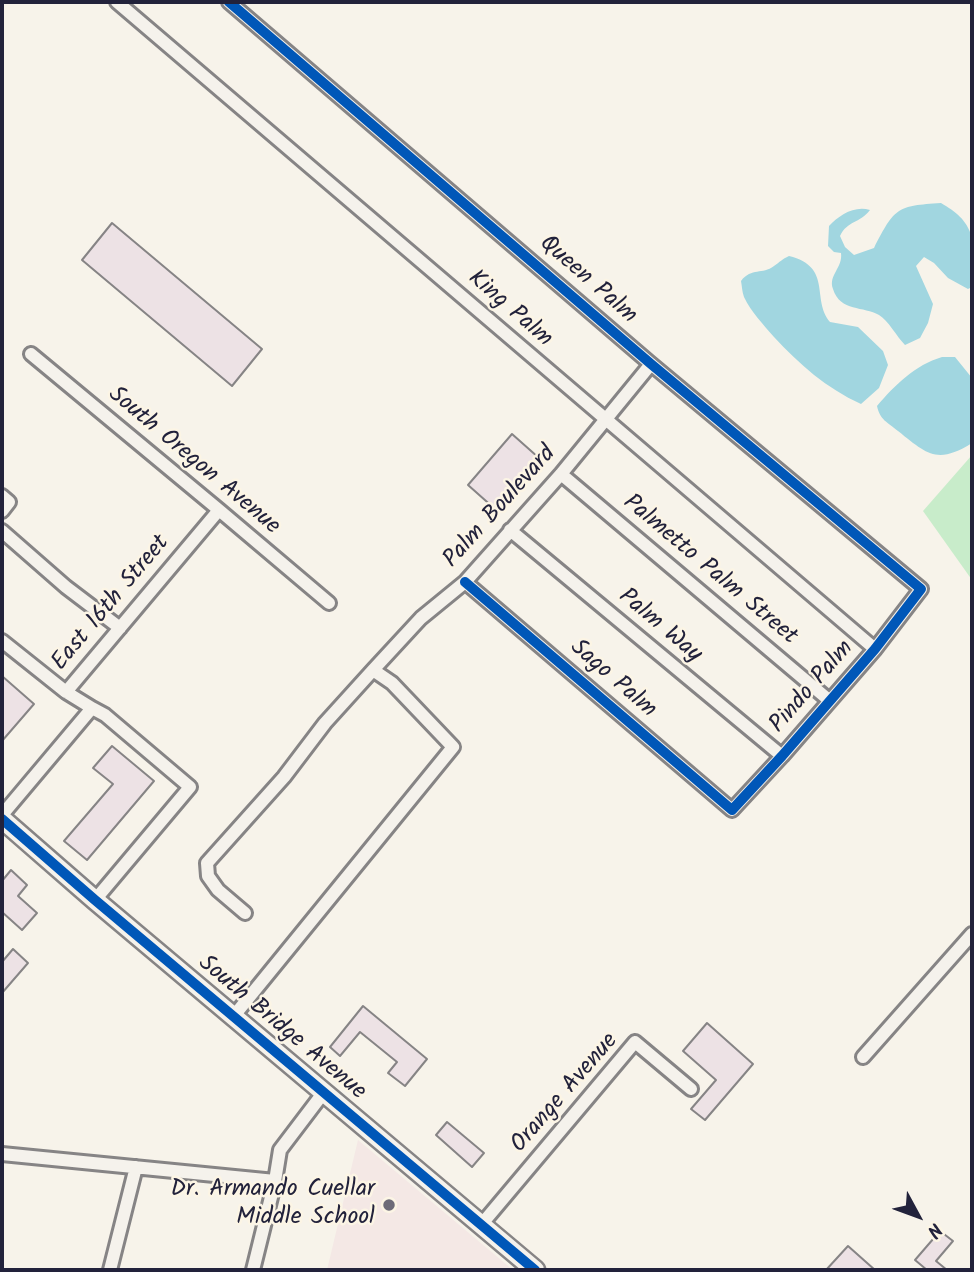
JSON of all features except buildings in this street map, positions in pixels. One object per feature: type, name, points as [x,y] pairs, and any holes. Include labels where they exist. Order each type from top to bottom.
[{"type":"street","name":"King Palm","points":[[117,2],[875,649]]},
{"type":"street","name":"Queen Palm","points":[[229,2],[651,364],[920,589]]},
{"type":"street","name":"South Oregon Avenue","points":[[31,354],[329,603]]},
{"type":"street","name":"Palm Boulevard","points":[[245,913],[218,890],[208,876],[208,863],[373,670],[421,618],[465,582],[561,474],[651,364]]},
{"type":"street","name":"Palmetto Palm Street","points":[[561,474],[830,701]]},
{"type":"street","points":[[2,496],[9,502],[2,511]]},
{"type":"street","name":"East 16th Street","points":[[95,900],[191,787],[105,715],[66,692],[219,510]]},
{"type":"street","name":"Palm Way","points":[[510,530],[782,756]]},
{"type":"street","points":[[2,531],[66,587],[120,628]]},
{"type":"street","name":"Sago Palm","points":[[465,582],[732,810]]},
{"type":"street","name":"Pindo Palm","points":[[732,810],[875,649],[920,589]]},
{"type":"street","points":[[2,641],[66,692]]},
{"type":"street","points":[[233,1017],[453,747],[392,683],[373,670]]},
{"type":"street","points":[[2,817],[92,708]]},
{"type":"street","name":"South Bridge Avenue","points":[[2,817],[95,900],[535,1270]]},
{"type":"street","points":[[863,1057],[972,934]]},
{"type":"street","name":"Orange Avenue","points":[[481,1225],[635,1042],[691,1089]]},
{"type":"street","points":[[253,1270],[280,1150],[324,1092]]},
{"type":"street","points":[[2,1154],[275,1181]]},
{"type":"street","points":[[110,1270],[136,1167]]},
{"type":"shaded area","name":"Dr. Armando Cuellar Middle School","points":[[358,1140],[513,1270],[327,1270]]},
{"type":"green space","points":[[972,455],[972,580],[923,511]]},
{"type":"water","points":[[941,203],[960,217],[972,237],[972,287],[968,289],[948,278],[924,257],[916,266],[933,304],[928,323],[920,338],[905,345],[879,315],[847,305],[836,296],[832,280],[840,263],[841,253],[834,252],[828,246],[829,226],[848,212],[870,210],[847,227],[840,236],[845,247],[854,255],[874,248],[887,224],[899,211]]},
{"type":"water","points":[[789,256],[803,261],[816,276],[822,304],[830,322],[858,327],[883,351],[888,365],[879,388],[861,404],[836,391],[803,366],[762,323],[744,297],[741,281],[745,277],[753,272],[770,269]]},
{"type":"water","points":[[942,357],[955,357],[972,378],[972,443],[950,454],[941,455],[925,451],[908,439],[884,420],[877,406],[906,377],[923,365]]},
{"type":"cycle path","points":[[229,2],[651,364],[921,589],[875,649],[732,810],[465,582]]},
{"type":"cycle path","points":[[2,819],[535,1270]]},
{"type":"place","name":"Dr. Armando Cuellar Middle School","points":[[389,1205]]}]
